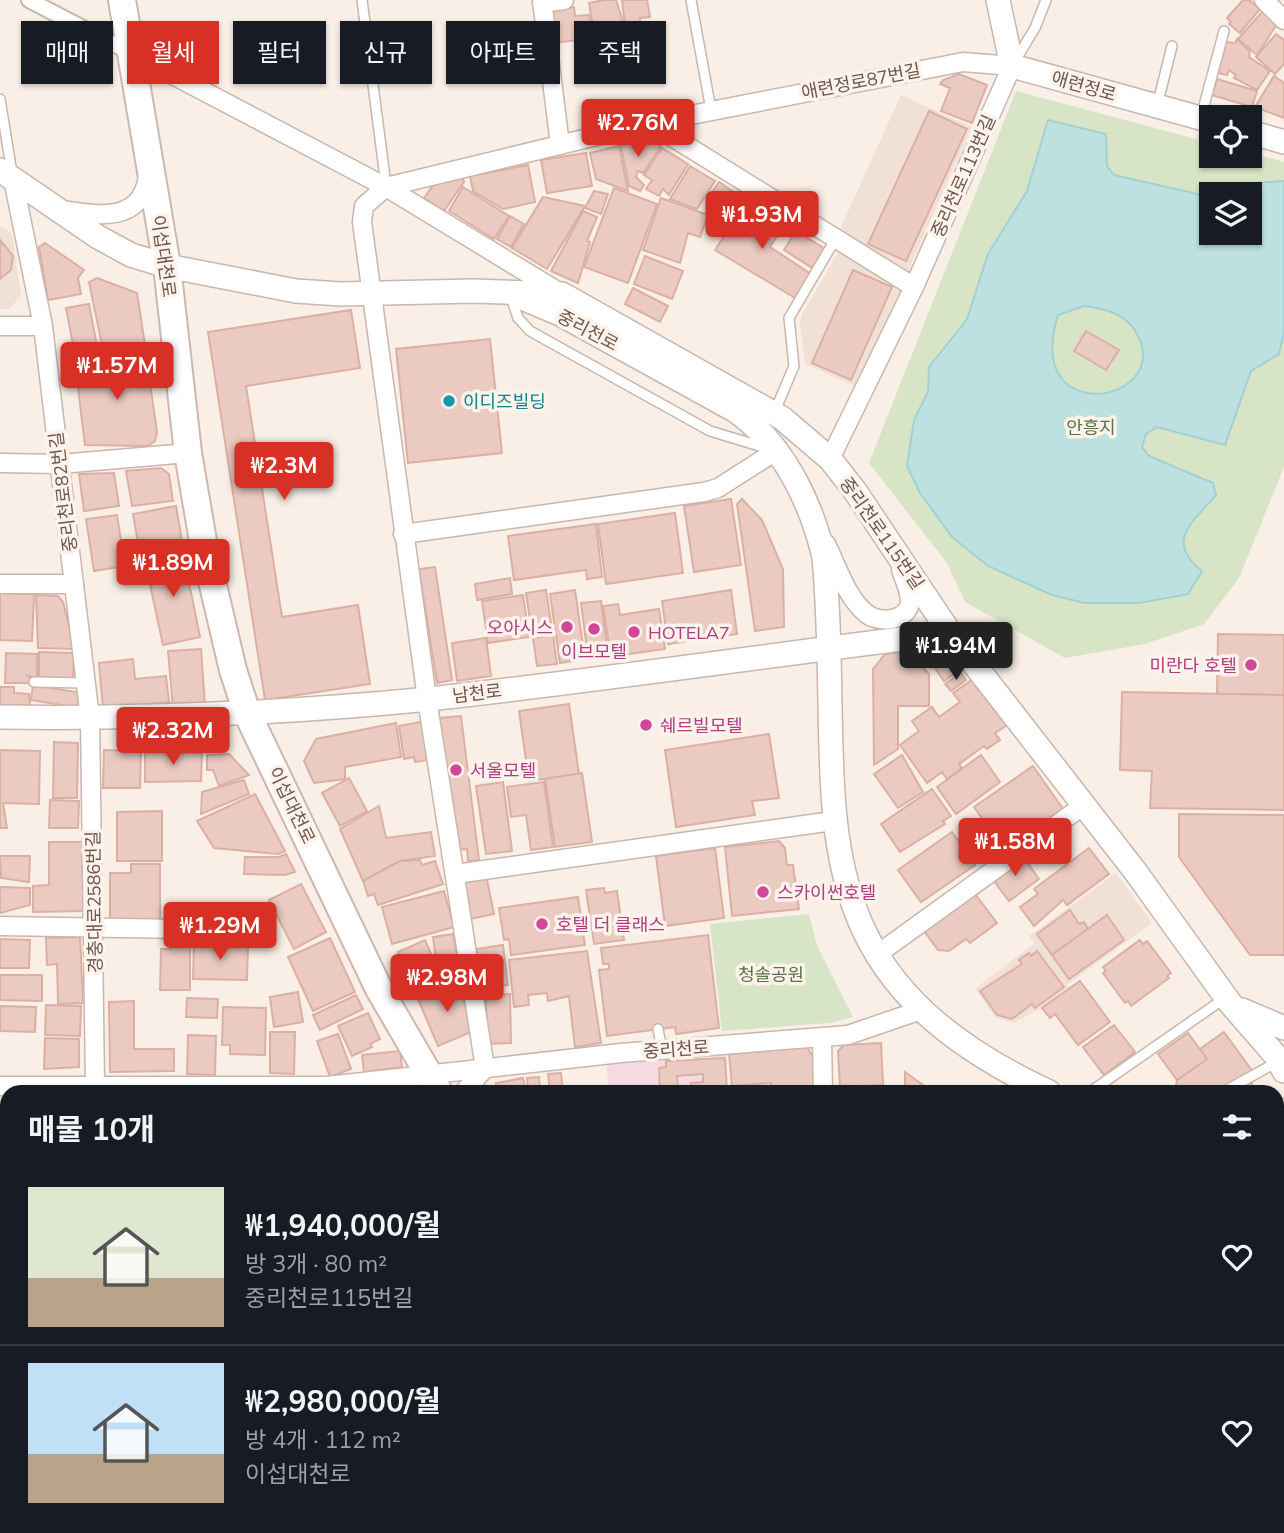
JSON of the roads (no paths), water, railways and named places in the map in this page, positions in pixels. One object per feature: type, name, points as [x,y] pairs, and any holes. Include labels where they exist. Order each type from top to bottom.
[{"type":"main road","name":"이섭대천로","points":[[122,0],[127,29]]},
{"type":"main road","name":"이섭대천로","points":[[136,84],[167,266],[188,453],[204,547],[233,670],[247,713],[379,989],[433,1083]]},
{"type":"street","points":[[29,0],[127,51]]},
{"type":"street","points":[[561,145],[542,2],[564,0]]},
{"type":"street","points":[[998,0],[1012,66]]},
{"type":"street","points":[[1264,0],[1284,20]]},
{"type":"street","name":"애련정로87번길","points":[[386,187],[711,110],[963,62],[1012,66]]},
{"type":"street","name":"애련정로","points":[[1012,66],[1199,118]]},
{"type":"street","name":"중리천로113번길","points":[[830,459],[914,287],[1012,66]]},
{"type":"street","points":[[190,84],[386,187],[562,294]]},
{"type":"street","points":[[650,123],[914,287]]},
{"type":"street","points":[[1262,136],[1284,142]]},
{"type":"street","points":[[61,209],[93,214],[130,208],[144,196],[150,166]]},
{"type":"street","name":"중리천로","points":[[7,175],[61,209],[98,237],[131,255],[167,266],[296,291],[370,294],[510,292],[560,314],[736,411],[757,427],[776,451],[816,522],[824,557],[833,821],[841,866],[856,914],[875,956],[921,1010],[948,1034],[990,1062],[1035,1085]]},
{"type":"street","name":"중리천로82번길","points":[[7,175],[43,326],[90,718]]},
{"type":"street","points":[[386,187],[367,201],[362,212],[370,294],[427,699],[485,1068],[470,1085]]},
{"type":"street","name":"중리천로115번길","points":[[510,292],[562,294],[775,413],[830,459],[950,633],[1084,805],[1228,1000],[1282,1066]]},
{"type":"street","points":[[0,326],[43,326]]},
{"type":"street","points":[[404,534],[704,492],[718,488],[776,451]]},
{"type":"street","points":[[0,463],[60,464],[188,453]]},
{"type":"street","points":[[816,522],[855,600],[868,615],[885,621],[902,615],[910,602],[893,550]]},
{"type":"street","points":[[0,584],[74,584]]},
{"type":"street","name":"남천로","points":[[0,717],[90,718],[247,713],[427,699],[950,633]]},
{"type":"street","name":"경충대로2586번길","points":[[87,1085],[95,927],[90,718]]},
{"type":"street","points":[[875,956],[1084,805]]},
{"type":"street","points":[[455,874],[833,821]]},
{"type":"street","points":[[0,926],[245,930]]},
{"type":"street","points":[[1228,1000],[1264,1021],[1284,1028]]},
{"type":"street","name":"중리천로","points":[[368,1085],[433,1083],[485,1068],[662,1050],[822,1038],[869,1030],[921,1010]]},
{"type":"street","points":[[1282,1066],[1278,1043],[1284,1035]]},
{"type":"street","points":[[822,1038],[823,1085]]},
{"type":"lane","points":[[362,0],[386,187]]},
{"type":"lane","points":[[691,0],[711,110]]},
{"type":"lane","points":[[1012,66],[1034,29],[1046,0]]},
{"type":"lane","name":"애련정로","points":[[1209,105],[1224,31]]},
{"type":"lane","points":[[1157,106],[1172,46]]},
{"type":"lane","points":[[0,99],[7,175]]},
{"type":"lane","points":[[775,413],[794,366],[789,318],[836,238]]},
{"type":"lane","points":[[34,682],[86,682]]},
{"type":"lane","points":[[1100,1085],[1228,1000]]},
{"type":"lane","points":[[658,1029],[662,1050]]},
{"type":"lane","points":[[1239,1085],[1282,1066]]},
{"type":"water","name":"안흥지","points":[[1048,120],[1106,134],[1107,166],[1114,175],[1199,194],[1199,245],[1262,245],[1262,183],[1284,181],[1284,333],[1279,354],[1251,371],[1225,445],[1157,427],[1146,434],[1142,447],[1149,456],[1213,483],[1216,495],[1186,532],[1185,550],[1202,571],[1188,594],[1139,603],[1084,603],[1052,595],[988,566],[952,537],[920,493],[907,466],[914,420],[928,392],[929,367],[967,319],[988,254],[1027,191]],"holes":[[[1084,306],[1108,311],[1128,322],[1134,329],[1143,359],[1134,377],[1118,389],[1097,394],[1076,390],[1060,376],[1052,351],[1058,315]]]},
{"type":"place","name":"이디즈빌딩","points":[[449,401]]},
{"type":"place","name":"오아시스","points":[[567,627]]},
{"type":"place","name":"이브모텔","points":[[594,629]]},
{"type":"place","name":"HOTELA7","points":[[634,632]]},
{"type":"place","name":"미란다 호텔","points":[[1251,665]]},
{"type":"place","name":"쉐르빌모텔","points":[[646,725]]},
{"type":"place","name":"서울모텔","points":[[456,770]]},
{"type":"place","name":"스카이썬호텔","points":[[763,892]]},
{"type":"place","name":"호텔 더 클래스","points":[[542,924]]},
{"type":"park label","name":"청솔공원","points":[[771,974]]}]
